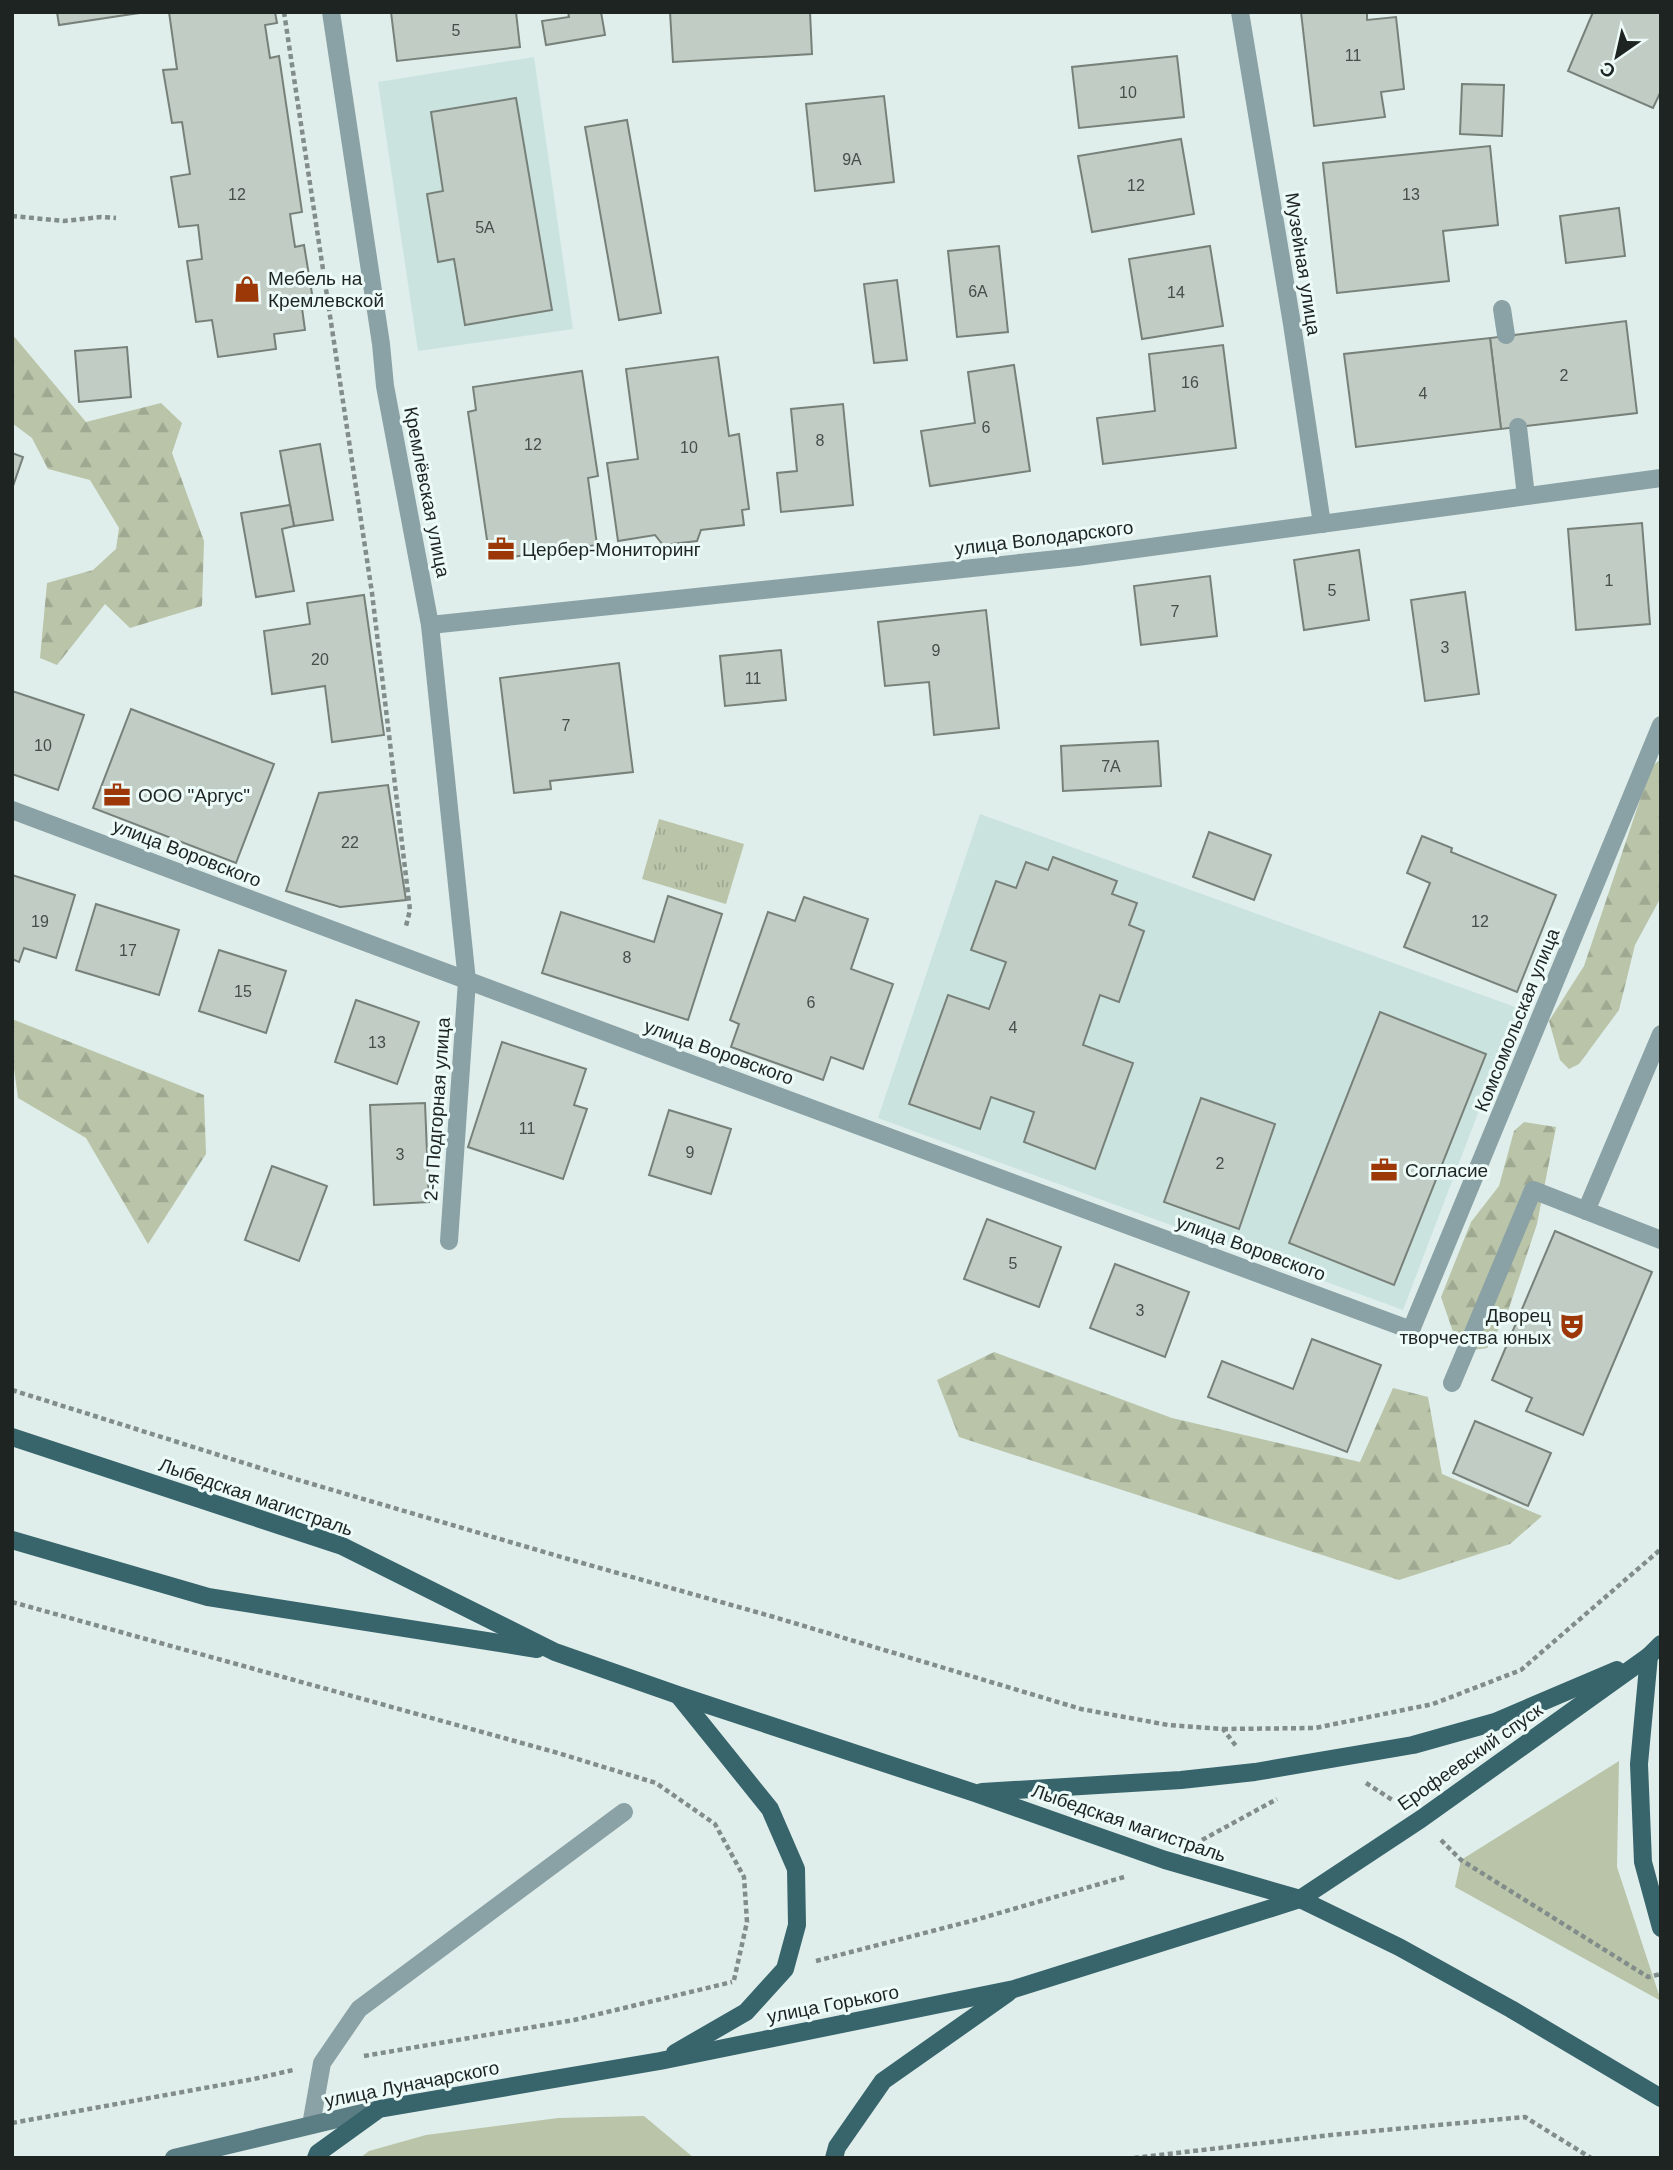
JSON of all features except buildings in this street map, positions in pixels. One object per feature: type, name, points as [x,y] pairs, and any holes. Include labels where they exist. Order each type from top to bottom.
[{"type":"main road","name":"Лыбедская магистраль","points":[[12,1437],[342,1546],[555,1652],[1165,1860],[1300,1899],[1399,1947],[1511,2009],[1661,2098]]},
{"type":"main road","name":"Лыбедская магистраль","points":[[12,1540],[208,1597],[555,1652]]},
{"type":"main road","points":[[975,1793],[1181,1780],[1255,1772],[1413,1745],[1495,1722],[1655,1650]]},
{"type":"main road","points":[[1655,1650],[1639,1764],[1643,1861],[1661,1928]]},
{"type":"main road","name":"Ерофеевский спуск","points":[[1300,1899],[1422,1819],[1655,1650]]},
{"type":"main road","points":[[660,2062],[746,2012],[785,1969],[797,1925],[796,1870],[769,1809],[678,1695]]},
{"type":"main road","name":"улица Горького","points":[[660,2062],[1014,1989],[1300,1899]]},
{"type":"main road","name":"улица Горького","points":[[834,2158],[837,2147],[883,2081],[1014,1989]]},
{"type":"main road","name":"улица Луначарского","points":[[174,2158],[379,2109],[660,2062]]},
{"type":"main road","points":[[316,2158],[318,2153],[379,2109]]},
{"type":"street","name":"Кремлёвская улица","points":[[331,12],[385,386],[430,625],[467,981]]},
{"type":"street","name":"Музейная улица","points":[[1240,12],[1322,524]]},
{"type":"street","points":[[1502,309],[1506,335]]},
{"type":"street","points":[[1518,427],[1527,496]]},
{"type":"street","name":"улица Володарского","points":[[430,625],[1077,557],[1661,478]]},
{"type":"street","name":"Комсомольская улица","points":[[1411,1330],[1661,726]]},
{"type":"street","name":"улица Воровского","points":[[12,810],[1411,1330]]},
{"type":"street","name":"2-я Подгорная улица","points":[[449,1241],[467,981]]},
{"type":"street","points":[[1586,1211],[1661,1034]]},
{"type":"street","points":[[1452,1383],[1533,1190],[1661,1240]]},
{"type":"street","points":[[312,2125],[322,2063],[359,2009],[624,1812]]},
{"type":"path","points":[[284,12],[372,593],[410,909],[398,955]]},
{"type":"path","points":[[12,216],[64,221],[116,218]]},
{"type":"path","points":[[12,1390],[295,1479],[1081,1709],[1168,1725],[1223,1729],[1315,1728],[1433,1704],[1521,1670],[1661,1549]]},
{"type":"path","points":[[12,1602],[558,1753],[656,1783],[715,1824],[744,1877],[747,1922],[734,1981]]},
{"type":"path","points":[[12,2123],[254,2079],[322,2063],[574,2020],[785,1969],[1122,1878],[1165,1860],[1279,1798],[1255,1772],[1223,1729]]},
{"type":"path","points":[[1359,1779],[1422,1819],[1461,1860],[1648,1978],[1661,1974]]},
{"type":"path","points":[[1134,2158],[1331,2135],[1525,2117],[1591,2158]]},
{"type":"shaded area","points":[[534,57],[573,329],[418,351],[378,82]]},
{"type":"shaded area","points":[[980,814],[1518,1008],[1403,1310],[878,1118]]},
{"type":"green space","points":[[12,334],[86,422],[161,403],[182,423],[172,453],[204,541],[202,606],[130,628],[105,604],[57,665],[40,658],[47,583],[93,570],[116,549],[119,528],[90,480],[48,469],[32,438],[12,423]]},
{"type":"green space","points":[[1661,759],[1661,897],[1635,945],[1619,1010],[1579,1064],[1569,1069],[1560,1060],[1549,1021],[1584,966],[1651,767]]},
{"type":"green space","points":[[659,819],[744,844],[726,904],[642,879]]},
{"type":"green space","points":[[12,1019],[204,1095],[206,1154],[148,1244],[86,1138],[18,1098],[12,1054]]},
{"type":"green space","points":[[1524,1122],[1556,1127],[1537,1224],[1506,1317],[1487,1348],[1460,1352],[1441,1297],[1471,1222],[1499,1186],[1514,1131]]},
{"type":"green space","points":[[994,1352],[1172,1418],[1360,1462],[1393,1388],[1428,1397],[1442,1474],[1542,1516],[1510,1544],[1399,1580],[959,1437],[937,1380]]},
{"type":"green space","points":[[1619,1761],[1617,1867],[1661,2001],[1455,1887],[1461,1860]]},
{"type":"green space","points":[[644,2116],[694,2158],[360,2158],[369,2151],[426,2135],[558,2118]]},
{"type":"place","name":"Мебель на Кремлевской","points":[[247,289]]},
{"type":"place","name":"Цербер-Мониторинг","points":[[501,549]]},
{"type":"place","name":"ООО \"Аргус\"","points":[[117,795]]},
{"type":"place","name":"Согласие","points":[[1384,1170]]},
{"type":"place","name":"Дворец творчества юных","points":[[1572,1326]]}]
